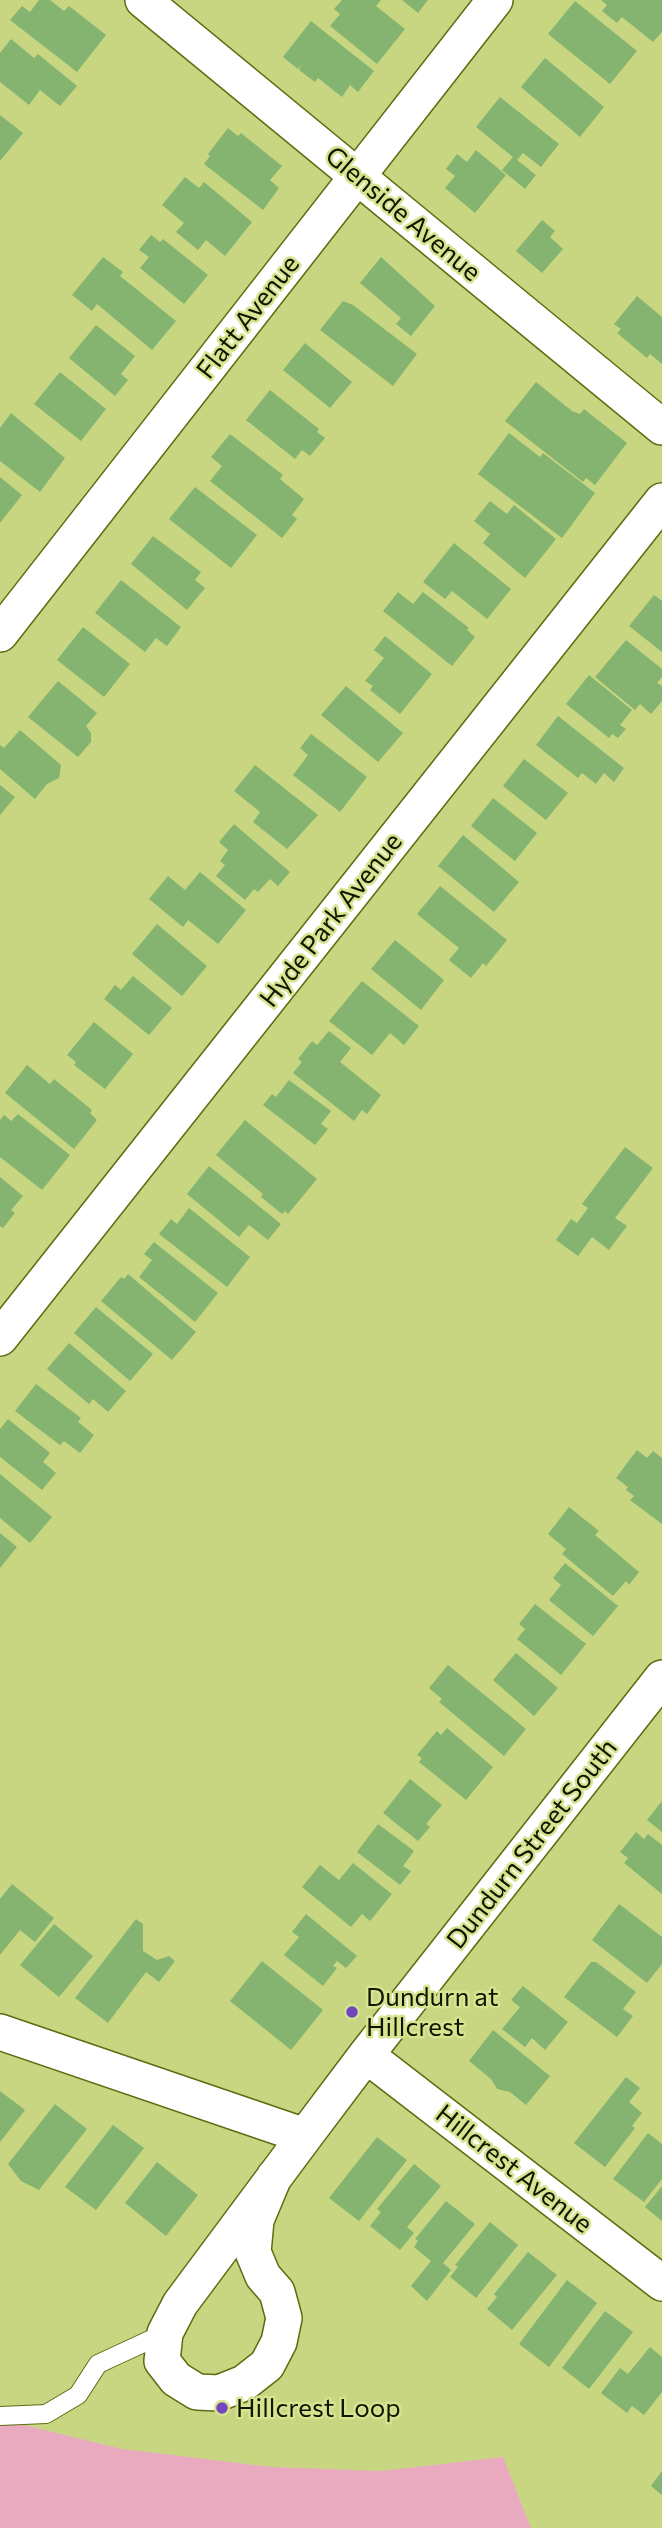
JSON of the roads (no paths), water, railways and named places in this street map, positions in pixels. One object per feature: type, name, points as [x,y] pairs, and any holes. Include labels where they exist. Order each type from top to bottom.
[{"type":"street","name":"Glenside Avenue","points":[[144,0],[662,427]]},
{"type":"street","name":"Flatt Avenue","points":[[0,634],[495,0]]},
{"type":"street","name":"Hyde Park Avenue","points":[[0,1338],[662,501]]},
{"type":"street","name":"Dundurn Street South","points":[[274,2177],[256,2220],[253,2252],[263,2276],[277,2292],[284,2318],[279,2342],[267,2365],[244,2383],[219,2393],[197,2392],[176,2379],[162,2361],[165,2333],[180,2304],[274,2177],[366,2055],[662,1678]]},
{"type":"street","points":[[0,2032],[305,2136]]},
{"type":"street","name":"Hillcrest Avenue","points":[[366,2055],[662,2283]]},
{"type":"lane","points":[[0,2416],[46,2414],[78,2395],[98,2364],[165,2333]]},
{"type":"place","name":"Dundurn at Hillcrest","points":[[352,2012]]},
{"type":"place","name":"Hillcrest Loop","points":[[222,2408]]}]
